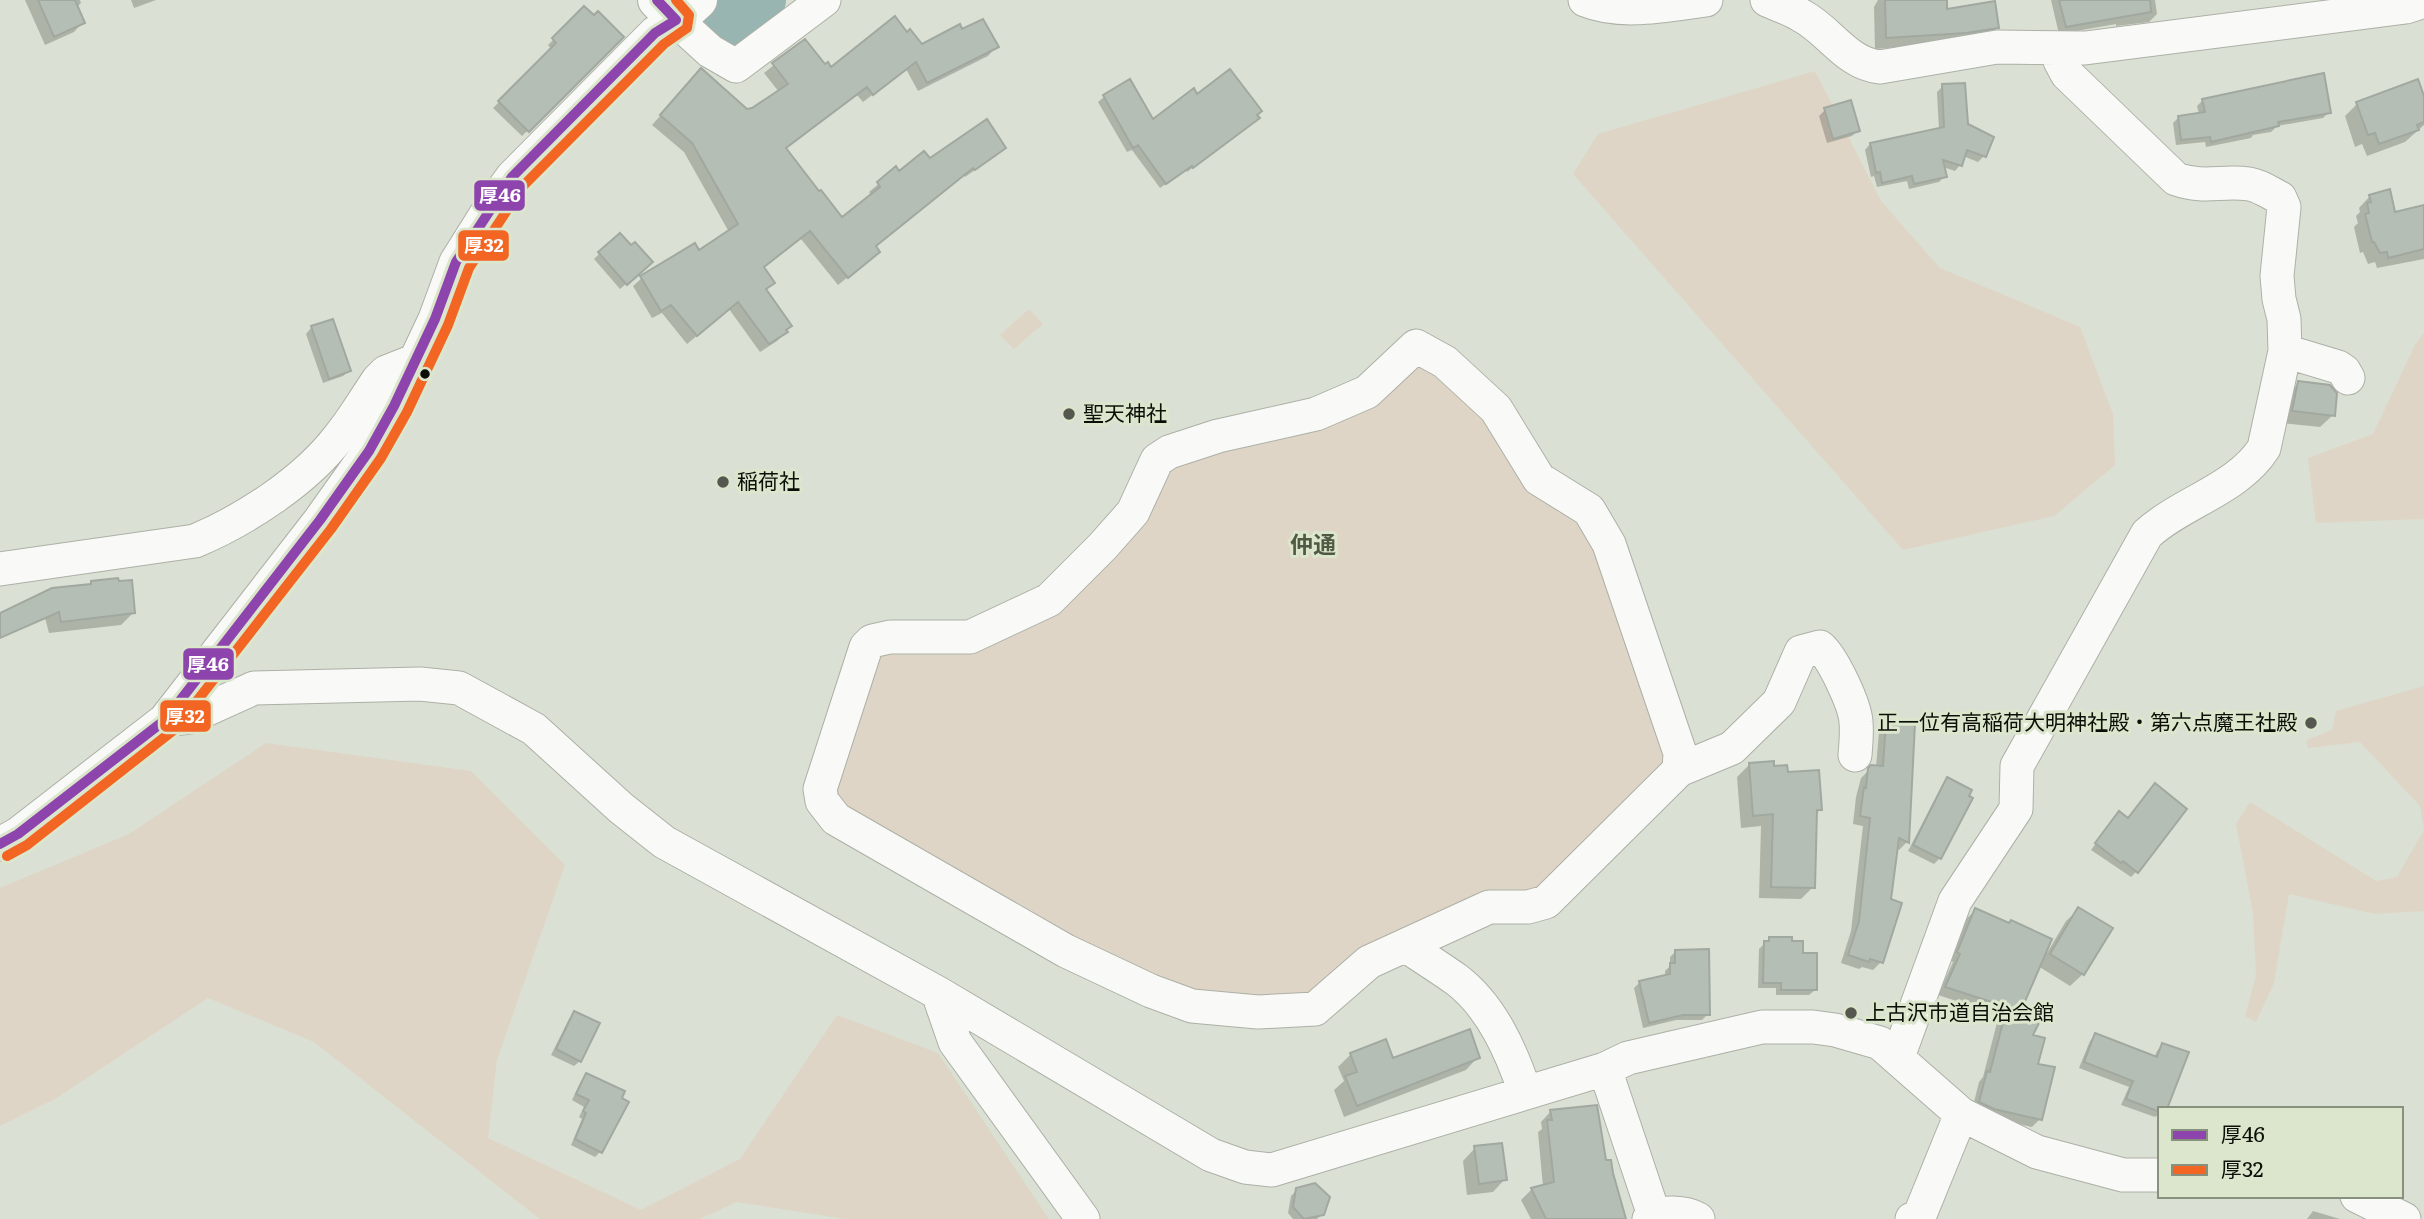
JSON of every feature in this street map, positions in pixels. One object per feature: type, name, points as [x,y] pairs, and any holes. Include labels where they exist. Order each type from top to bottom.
[{"type":"street","points":[[0,844],[18,834],[164,720],[291,559],[369,451],[394,406],[435,319],[456,262],[492,203],[512,177],[655,33],[677,7],[710,51],[736,65],[824,0]]},
{"type":"street","points":[[1585,0],[1602,7],[1656,6],[1706,0]]},
{"type":"street","points":[[1767,0],[1803,16],[1835,43],[1870,66],[1997,47],[2085,48],[2422,4]]},
{"type":"street","points":[[1898,1057],[1955,901],[2015,809],[2017,766],[2147,534],[2160,522],[2233,478],[2257,458],[2264,447],[2285,351],[2284,319],[2278,299],[2277,276],[2284,208],[2280,198],[2247,184],[2193,185],[2176,179],[2067,74],[2060,61],[2059,48]]},
{"type":"street","points":[[1679,770],[1681,753],[1609,544],[1589,510],[1539,479],[1496,410],[1416,336],[1367,393],[1316,414],[1218,436],[1169,452],[1157,460],[1133,512],[1049,600],[971,637],[890,637],[872,641],[866,647],[820,789],[821,801],[836,820],[1066,951],[1151,991],[1192,1006],[1258,1012],[1315,1009],[1369,962],[1489,907],[1528,906],[1546,902],[1679,770],[1732,748],[1779,702],[1801,652],[1820,648],[1826,652],[1839,673],[1856,719],[1855,755]]},
{"type":"street","points":[[2285,351],[2338,367],[2348,378]]},
{"type":"street","points":[[0,569],[195,541],[217,532],[286,489],[337,439],[386,372],[414,361]]},
{"type":"street","points":[[164,720],[190,717],[254,688],[420,684],[459,688],[534,729],[621,808],[664,842],[938,993],[1211,1155],[1245,1167],[1272,1170],[1605,1069],[1628,1058],[1762,1027],[1813,1027],[1835,1030],[1880,1044],[1961,1114],[2037,1152],[2123,1175],[2158,1175]]},
{"type":"street","points":[[1406,946],[1459,981],[1490,1014],[1525,1092]]},
{"type":"street","points":[[938,993],[955,1042],[1083,1219]]},
{"type":"street","points":[[1605,1069],[1652,1217],[1689,1214],[1698,1219]]},
{"type":"street","points":[[1912,1219],[1919,1217],[1961,1114]]},
{"type":"street","points":[[2361,1198],[2404,1219]]},
{"type":"shaded area","points":[[1815,71],[1881,201],[1940,268],[2080,327],[2113,414],[2115,465],[2054,516],[1903,550],[1573,174],[1598,134]]},
{"type":"shaded area","points":[[1029,309],[1043,324],[1014,349],[1000,335]]},
{"type":"shaded area","points":[[2424,333],[2424,519],[2316,523],[2308,458],[2373,434],[2415,345]]},
{"type":"shaded area","points":[[1425,359],[1583,518],[1666,757],[1666,772],[1536,891],[1316,997],[1225,996],[1170,986],[846,818],[832,806],[872,650],[983,641],[1171,460]]},
{"type":"shaded area","points":[[2424,686],[2424,830],[2420,806],[2360,742],[2308,748],[2306,740],[2332,730],[2336,711]]},
{"type":"shaded area","points":[[266,743],[471,771],[565,865],[497,1060],[488,1138],[641,1210],[740,1159],[837,1015],[938,1053],[1049,1219],[845,1219],[737,1202],[700,1219],[540,1219],[314,1042],[208,998],[55,1099],[0,1126],[0,888],[129,834]]},
{"type":"shaded area","points":[[2250,802],[2376,881],[2397,877],[2424,830],[2424,911],[2375,914],[2289,894],[2274,983],[2256,1022],[2245,1016],[2256,976],[2253,913],[2236,824]]},
{"type":"building","points":[[38,0],[75,0],[85,23],[54,37]]},
{"type":"building","points":[[1885,0],[1947,0],[1947,9],[1995,1],[1999,28],[1886,38]]},
{"type":"building","points":[[2059,0],[2150,0],[2151,12],[2066,27]]},
{"type":"building","points":[[584,6],[594,15],[598,11],[624,37],[529,132],[498,101],[556,43],[552,38]]},
{"type":"building","points":[[895,16],[907,32],[910,29],[922,44],[960,24],[962,29],[983,19],[999,47],[927,83],[916,62],[873,95],[867,87],[786,148],[819,191],[821,190],[842,217],[880,187],[877,182],[896,166],[899,171],[924,151],[930,158],[987,119],[1006,148],[975,170],[973,168],[876,246],[880,252],[848,278],[810,231],[764,267],[775,283],[766,289],[792,326],[786,330],[788,332],[769,344],[738,302],[697,336],[671,305],[661,311],[640,276],[695,243],[699,250],[738,224],[692,143],[660,115],[701,68],[747,109],[752,108],[788,84],[772,63],[805,39],[825,64],[828,62],[831,67]]},
{"type":"building","points":[[1230,69],[1262,111],[1257,115],[1260,118],[1193,168],[1192,166],[1166,184],[1138,145],[1133,148],[1103,95],[1130,79],[1153,119],[1194,88],[1197,94]]},
{"type":"building","points":[[2324,73],[2331,113],[2278,122],[2279,126],[2211,142],[2210,137],[2181,140],[2178,116],[2205,112],[2202,99]]},
{"type":"building","points":[[2418,79],[2424,96],[2424,122],[2417,125],[2419,130],[2379,144],[2375,133],[2368,135],[2356,102]]},
{"type":"building","points":[[1965,83],[1968,124],[1994,137],[1986,157],[1967,150],[1962,166],[1943,160],[1947,177],[1914,184],[1912,176],[1882,183],[1880,172],[1876,173],[1870,143],[1944,127],[1942,84]]},
{"type":"building","points":[[1851,100],[1860,131],[1833,139],[1824,108]]},
{"type":"building","points":[[2390,189],[2395,212],[2424,205],[2424,249],[2388,258],[2387,252],[2380,253],[2372,242],[2365,214],[2369,213],[2369,195]]},
{"type":"building","points":[[620,233],[631,245],[635,242],[653,262],[627,285],[598,252]]},
{"type":"building","points":[[333,319],[351,371],[329,379],[311,326]]},
{"type":"building","points":[[2298,381],[2330,385],[2337,393],[2335,416],[2292,411]]},
{"type":"building","points":[[118,578],[119,581],[132,580],[135,613],[61,622],[59,612],[0,638],[0,613],[52,588]]},
{"type":"building","points":[[1886,722],[1915,723],[1909,843],[1899,838],[1891,899],[1902,903],[1883,963],[1870,959],[1869,962],[1848,955],[1859,921],[1870,818],[1860,816],[1864,787],[1866,788],[1868,768],[1871,765],[1883,766]]},
{"type":"building","points":[[1774,761],[1774,766],[1787,765],[1788,772],[1819,770],[1822,810],[1817,810],[1815,888],[1771,887],[1773,814],[1753,816],[1749,763]]},
{"type":"building","points":[[1947,777],[1972,790],[1969,796],[1973,798],[1941,859],[1913,845]]},
{"type":"building","points":[[2155,783],[2187,809],[2138,873],[2095,843],[2119,811],[2128,818]]},
{"type":"building","points":[[2078,907],[2113,928],[2084,975],[2050,954]]},
{"type":"building","points":[[1975,908],[2009,923],[2011,920],[2052,939],[2023,1006],[2043,1015],[2033,1035],[2045,1038],[2038,1064],[2055,1067],[2042,1120],[1994,1109],[1979,1102],[2007,1007],[1945,987],[1960,954],[1957,952]]},
{"type":"building","points":[[1769,937],[1792,937],[1792,941],[1803,941],[1803,953],[1817,953],[1817,990],[1781,990],[1781,983],[1763,983],[1764,941],[1769,941]]},
{"type":"building","points":[[1709,949],[1710,1015],[1683,1015],[1649,1023],[1639,981],[1670,974],[1670,963],[1675,963],[1675,950]]},
{"type":"building","points":[[574,1011],[600,1023],[581,1062],[556,1049]]},
{"type":"building","points":[[1470,1029],[1480,1058],[1357,1106],[1345,1076],[1357,1072],[1350,1053],[1386,1039],[1393,1058]]},
{"type":"building","points":[[2095,1033],[2157,1057],[2162,1043],[2189,1052],[2168,1107],[2158,1107],[2158,1111],[2126,1099],[2133,1081],[2084,1062]]},
{"type":"building","points":[[586,1073],[625,1091],[622,1098],[629,1102],[602,1153],[575,1139],[589,1100],[576,1094]]},
{"type":"building","points":[[1597,1105],[1606,1160],[1611,1160],[1626,1219],[1546,1219],[1531,1188],[1554,1182],[1547,1120],[1552,1120],[1550,1110]]},
{"type":"building","points":[[1502,1143],[1507,1180],[1479,1184],[1474,1146]]},
{"type":"building","points":[[1315,1183],[1330,1197],[1324,1215],[1304,1219],[1293,1207],[1296,1188]]},
{"type":"waterway","points":[[725,28],[760,0]]},
{"type":"transit line","name":"厚46","points":[[0,844],[18,834],[165,720],[320,520],[369,451],[394,406],[435,319],[456,262],[512,177],[655,33],[676,20],[657,0]]},
{"type":"transit line","name":"厚32","points":[[7,856],[27,845],[175,729],[331,529],[381,458],[407,412],[448,325],[469,268],[523,186],[664,44],[687,28],[689,15],[676,0]]},
{"type":"place","name":"聖天神社","points":[[1069,414]]},
{"type":"place","name":"稲荷社","points":[[723,482]]},
{"type":"place","name":"正一位有高稲荷大明神社殿・第六点魔王社殿","points":[[2311,723]]},
{"type":"place","name":"上古沢市道自治会館","points":[[1851,1013]]},
{"type":"district","name":"仲通","points":[[1313,545]]}]
